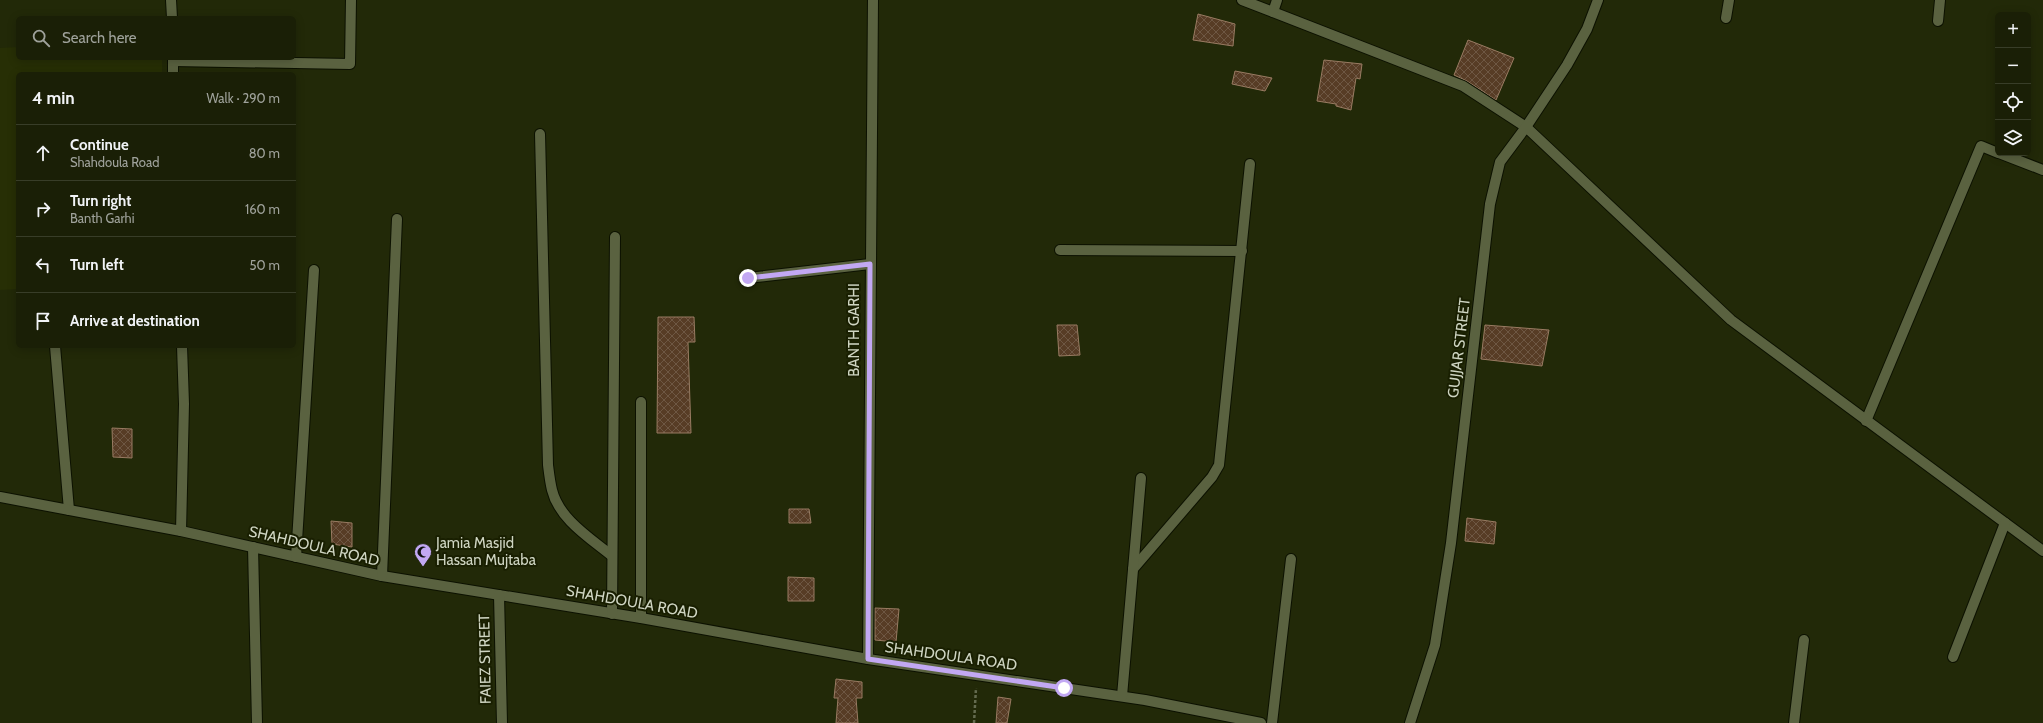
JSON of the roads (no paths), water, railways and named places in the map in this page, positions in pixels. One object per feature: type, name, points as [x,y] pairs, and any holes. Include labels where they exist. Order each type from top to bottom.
[{"type":"street","points":[[171,0],[172,16]]},
{"type":"street","points":[[208,60],[350,64],[351,0]]},
{"type":"street","name":"BANTH GARHI","points":[[868,659],[872,0]]},
{"type":"street","points":[[1242,0],[1463,86],[1526,127],[1731,320],[2043,551]]},
{"type":"street","points":[[1273,12],[1277,0]]},
{"type":"street","name":"GUJJAR STREET","points":[[1410,723],[1435,645],[1451,543],[1490,204],[1500,162],[1526,127],[1567,66],[1587,29],[1598,0]]},
{"type":"street","points":[[1726,18],[1729,0]]},
{"type":"street","points":[[1938,21],[1940,0]]},
{"type":"street","points":[[173,60],[174,72]]},
{"type":"street","points":[[540,134],[548,465],[552,490],[558,506],[572,523],[612,556]]},
{"type":"street","points":[[1866,421],[1980,146],[1995,152]]},
{"type":"street","points":[[2006,156],[2043,170]]},
{"type":"street","points":[[1133,569],[1209,481],[1219,465],[1250,164]]},
{"type":"street","points":[[382,576],[397,219]]},
{"type":"street","points":[[612,614],[615,237]]},
{"type":"street","points":[[1060,250],[1242,251]]},
{"type":"street","points":[[748,278],[870,264]]},
{"type":"street","points":[[296,557],[314,270]]},
{"type":"street","points":[[55,348],[70,510]]},
{"type":"street","points":[[181,531],[184,404],[182,348]]},
{"type":"street","points":[[641,402],[641,618]]},
{"type":"street","points":[[1122,696],[1141,478]]},
{"type":"street","name":"SHAHDOULA ROAD","points":[[0,497],[181,531],[382,576],[641,618],[868,659],[1122,696],[1261,723]]},
{"type":"street","points":[[1953,657],[2005,523]]},
{"type":"street","points":[[253,547],[258,723]]},
{"type":"street","points":[[1272,723],[1291,559]]},
{"type":"street","name":"FAIEZ STREET","points":[[499,595],[502,723]]},
{"type":"street","points":[[1794,723],[1804,640]]},
{"type":"place","name":"Jamia Masjid Hassan Mujtaba","points":[[423,567]]}]
